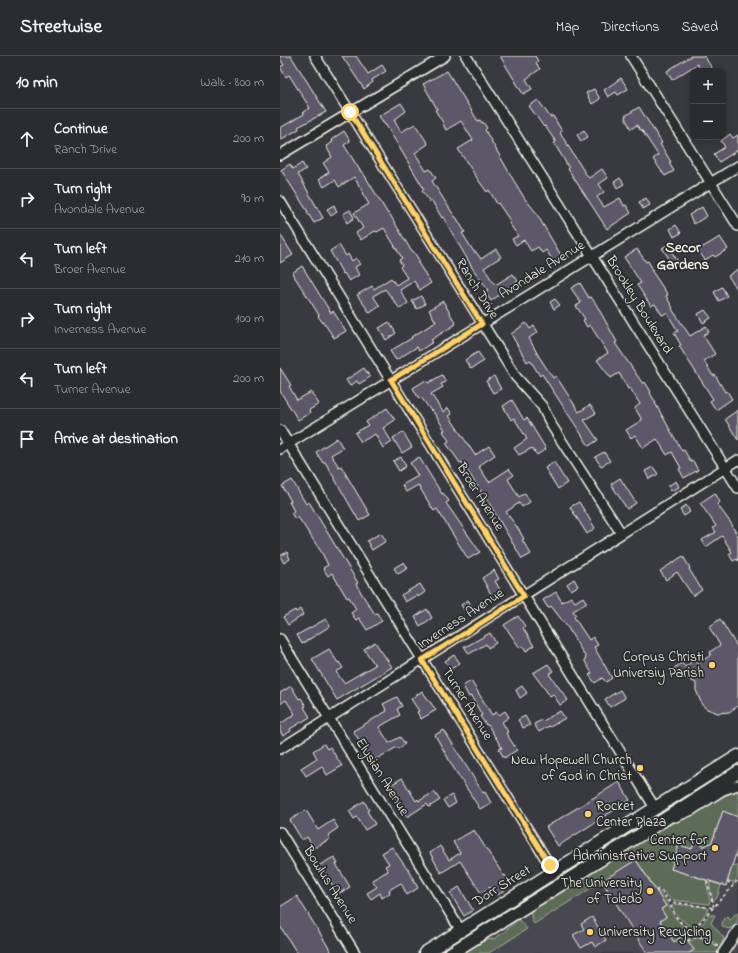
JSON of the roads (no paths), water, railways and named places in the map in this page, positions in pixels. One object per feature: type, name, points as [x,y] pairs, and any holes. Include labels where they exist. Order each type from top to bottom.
[{"type":"main road","name":"Dorr Street","points":[[425,953],[738,756]]},
{"type":"main road","points":[[451,953],[658,824],[738,772]]},
{"type":"main road","points":[[488,930],[485,925],[486,922],[554,872]]},
{"type":"street","name":"Ranch Drive","points":[[315,56],[482,324],[516,377],[542,406],[552,426],[621,533]]},
{"type":"street","points":[[280,155],[445,56]]},
{"type":"street","name":"Brookley Boulevard","points":[[466,56],[738,488]]},
{"type":"street","points":[[631,56],[738,226]]},
{"type":"street","name":"Avondale Avenue","points":[[280,449],[738,166]]},
{"type":"street","name":"Broer Avenue","points":[[280,201],[655,808]]},
{"type":"street","name":"Turner Avenue","points":[[280,430],[554,872]]},
{"type":"street","name":"Inverness Avenue","points":[[280,749],[738,460]]},
{"type":"street","name":"Elysian Avenue","points":[[280,639],[461,930]]},
{"type":"street","points":[[658,824],[692,810],[723,790],[738,785]]},
{"type":"street","name":"Bowlus Avenue","points":[[280,832],[355,953]]},
{"type":"street","points":[[721,950],[738,930]]},
{"type":"place","name":"Corpus Christi Universiy Parish","points":[[712,665]]},
{"type":"place","name":"New Hopewell Church of God in Christ","points":[[640,768]]},
{"type":"place","name":"Rocket Center Plaza","points":[[588,814]]},
{"type":"place","name":"Center for Administrative Support","points":[[715,848]]},
{"type":"place","name":"The University of Toledo","points":[[650,891]]},
{"type":"place","name":"University Recycling","points":[[590,932]]},
{"type":"district","name":"Secor Gardens","points":[[683,256]]}]
